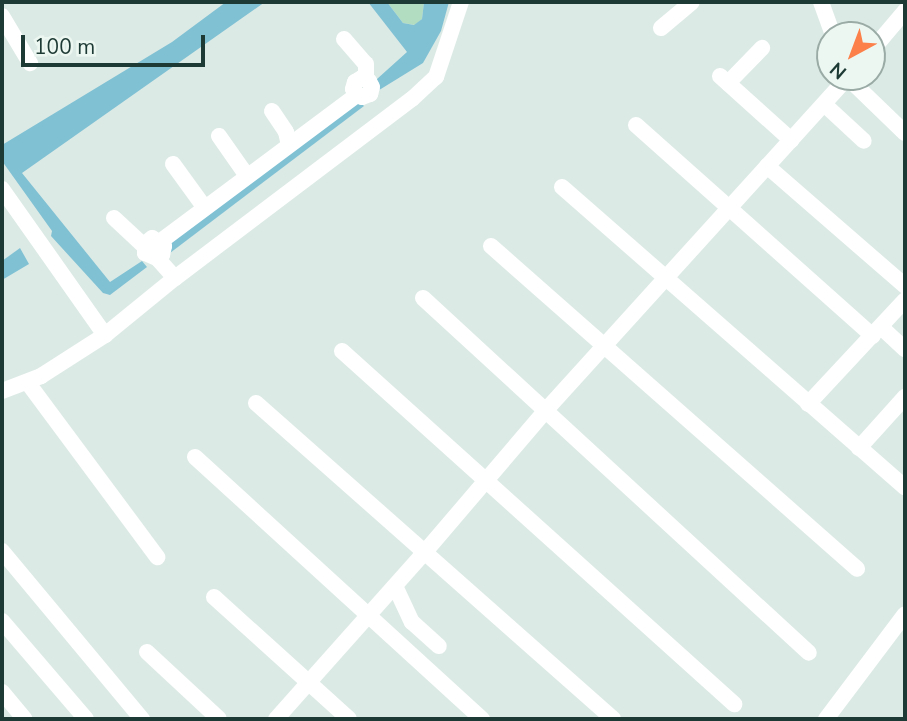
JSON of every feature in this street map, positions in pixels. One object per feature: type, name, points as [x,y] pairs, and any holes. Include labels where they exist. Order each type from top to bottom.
[{"type":"street","points":[[2,391],[28,383],[105,335],[175,278],[386,119],[436,77],[461,2]]},
{"type":"street","points":[[662,28],[692,2]]},
{"type":"street","points":[[821,2],[828,21]]},
{"type":"street","points":[[886,33],[905,11]]},
{"type":"street","points":[[2,16],[30,63]]},
{"type":"street","points":[[344,38],[366,64],[366,79],[355,82],[353,89],[386,119]]},
{"type":"street","points":[[762,48],[724,79],[791,140]]},
{"type":"street","points":[[276,719],[424,553],[546,410],[836,91]]},
{"type":"street","points":[[862,91],[905,133]]},
{"type":"street","points":[[161,241],[289,145],[362,96]]},
{"type":"street","points":[[824,104],[863,141]]},
{"type":"street","points":[[272,111],[286,132],[289,145]]},
{"type":"street","points":[[636,125],[730,209],[877,331],[905,349]]},
{"type":"street","points":[[219,136],[247,176]]},
{"type":"street","points":[[173,164],[205,208]]},
{"type":"street","points":[[767,166],[905,286]]},
{"type":"street","points":[[562,187],[905,487]]},
{"type":"street","points":[[2,189],[105,335]]},
{"type":"street","points":[[114,218],[144,246],[148,257],[157,258],[175,278]]},
{"type":"street","points":[[144,246],[152,238],[161,241]]},
{"type":"street","points":[[157,258],[164,251],[161,241]]},
{"type":"street","points":[[491,246],[857,569]]},
{"type":"street","points":[[423,298],[809,653]]},
{"type":"street","points":[[808,404],[905,300]]},
{"type":"street","points":[[342,351],[734,704]]},
{"type":"street","points":[[28,383],[157,557]]},
{"type":"street","points":[[859,449],[905,397]]},
{"type":"street","points":[[256,403],[613,719]]},
{"type":"street","points":[[195,457],[482,719]]},
{"type":"street","points":[[2,551],[142,719]]},
{"type":"street","points":[[395,586],[412,622],[439,646]]},
{"type":"street","points":[[214,597],[349,719]]},
{"type":"street","points":[[825,719],[905,614]]},
{"type":"street","points":[[2,621],[86,719]]},
{"type":"street","points":[[146,652],[219,719]]},
{"type":"street","points":[[2,692],[25,719]]},
{"type":"green space","points":[[387,2],[424,2],[422,19],[415,25],[403,23]]},
{"type":"water","points":[[226,2],[265,2],[22,173],[110,282],[142,261],[147,267],[110,295],[103,293],[51,236],[52,231],[2,161],[2,145],[172,42]]},
{"type":"water","points":[[368,2],[387,2],[403,23],[414,25],[422,19],[424,2],[449,2],[441,31],[423,63],[376,92],[377,79],[407,52]]},
{"type":"water","points":[[357,99],[364,106],[170,253],[166,252],[169,239]]},
{"type":"water","points":[[20,248],[29,264],[2,280],[2,261]]}]
